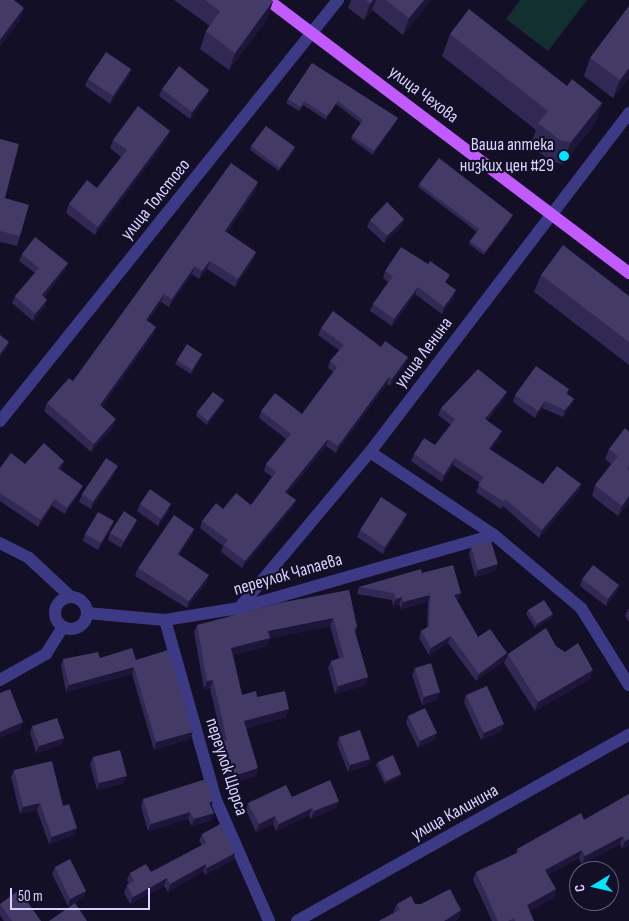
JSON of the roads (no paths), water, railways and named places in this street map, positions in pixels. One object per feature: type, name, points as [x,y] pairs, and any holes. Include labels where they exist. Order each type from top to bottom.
[{"type":"main road","name":"улица Чехова","points":[[268,0],[629,272]]},
{"type":"street","name":"улица Толстого","points":[[0,421],[313,34],[338,0]]},
{"type":"street","name":"улица Ленина","points":[[239,608],[370,452],[629,113]]},
{"type":"street","points":[[370,452],[494,535],[581,608],[629,685]]},
{"type":"street","name":"переулок Чапаева","points":[[87,613],[165,620],[239,608],[494,535]]},
{"type":"street","points":[[0,543],[29,558],[71,597],[81,600],[87,613],[79,627],[64,627],[57,619],[56,609],[62,600],[71,597]]},
{"type":"street","name":"переулок Щорса","points":[[165,620],[216,800],[269,921]]},
{"type":"street","points":[[0,680],[46,654],[64,627]]},
{"type":"street","name":"улица Калинина","points":[[303,920],[629,736]]},
{"type":"place","name":"Ваша аптека низких цен #29","points":[[564,156]]}]
